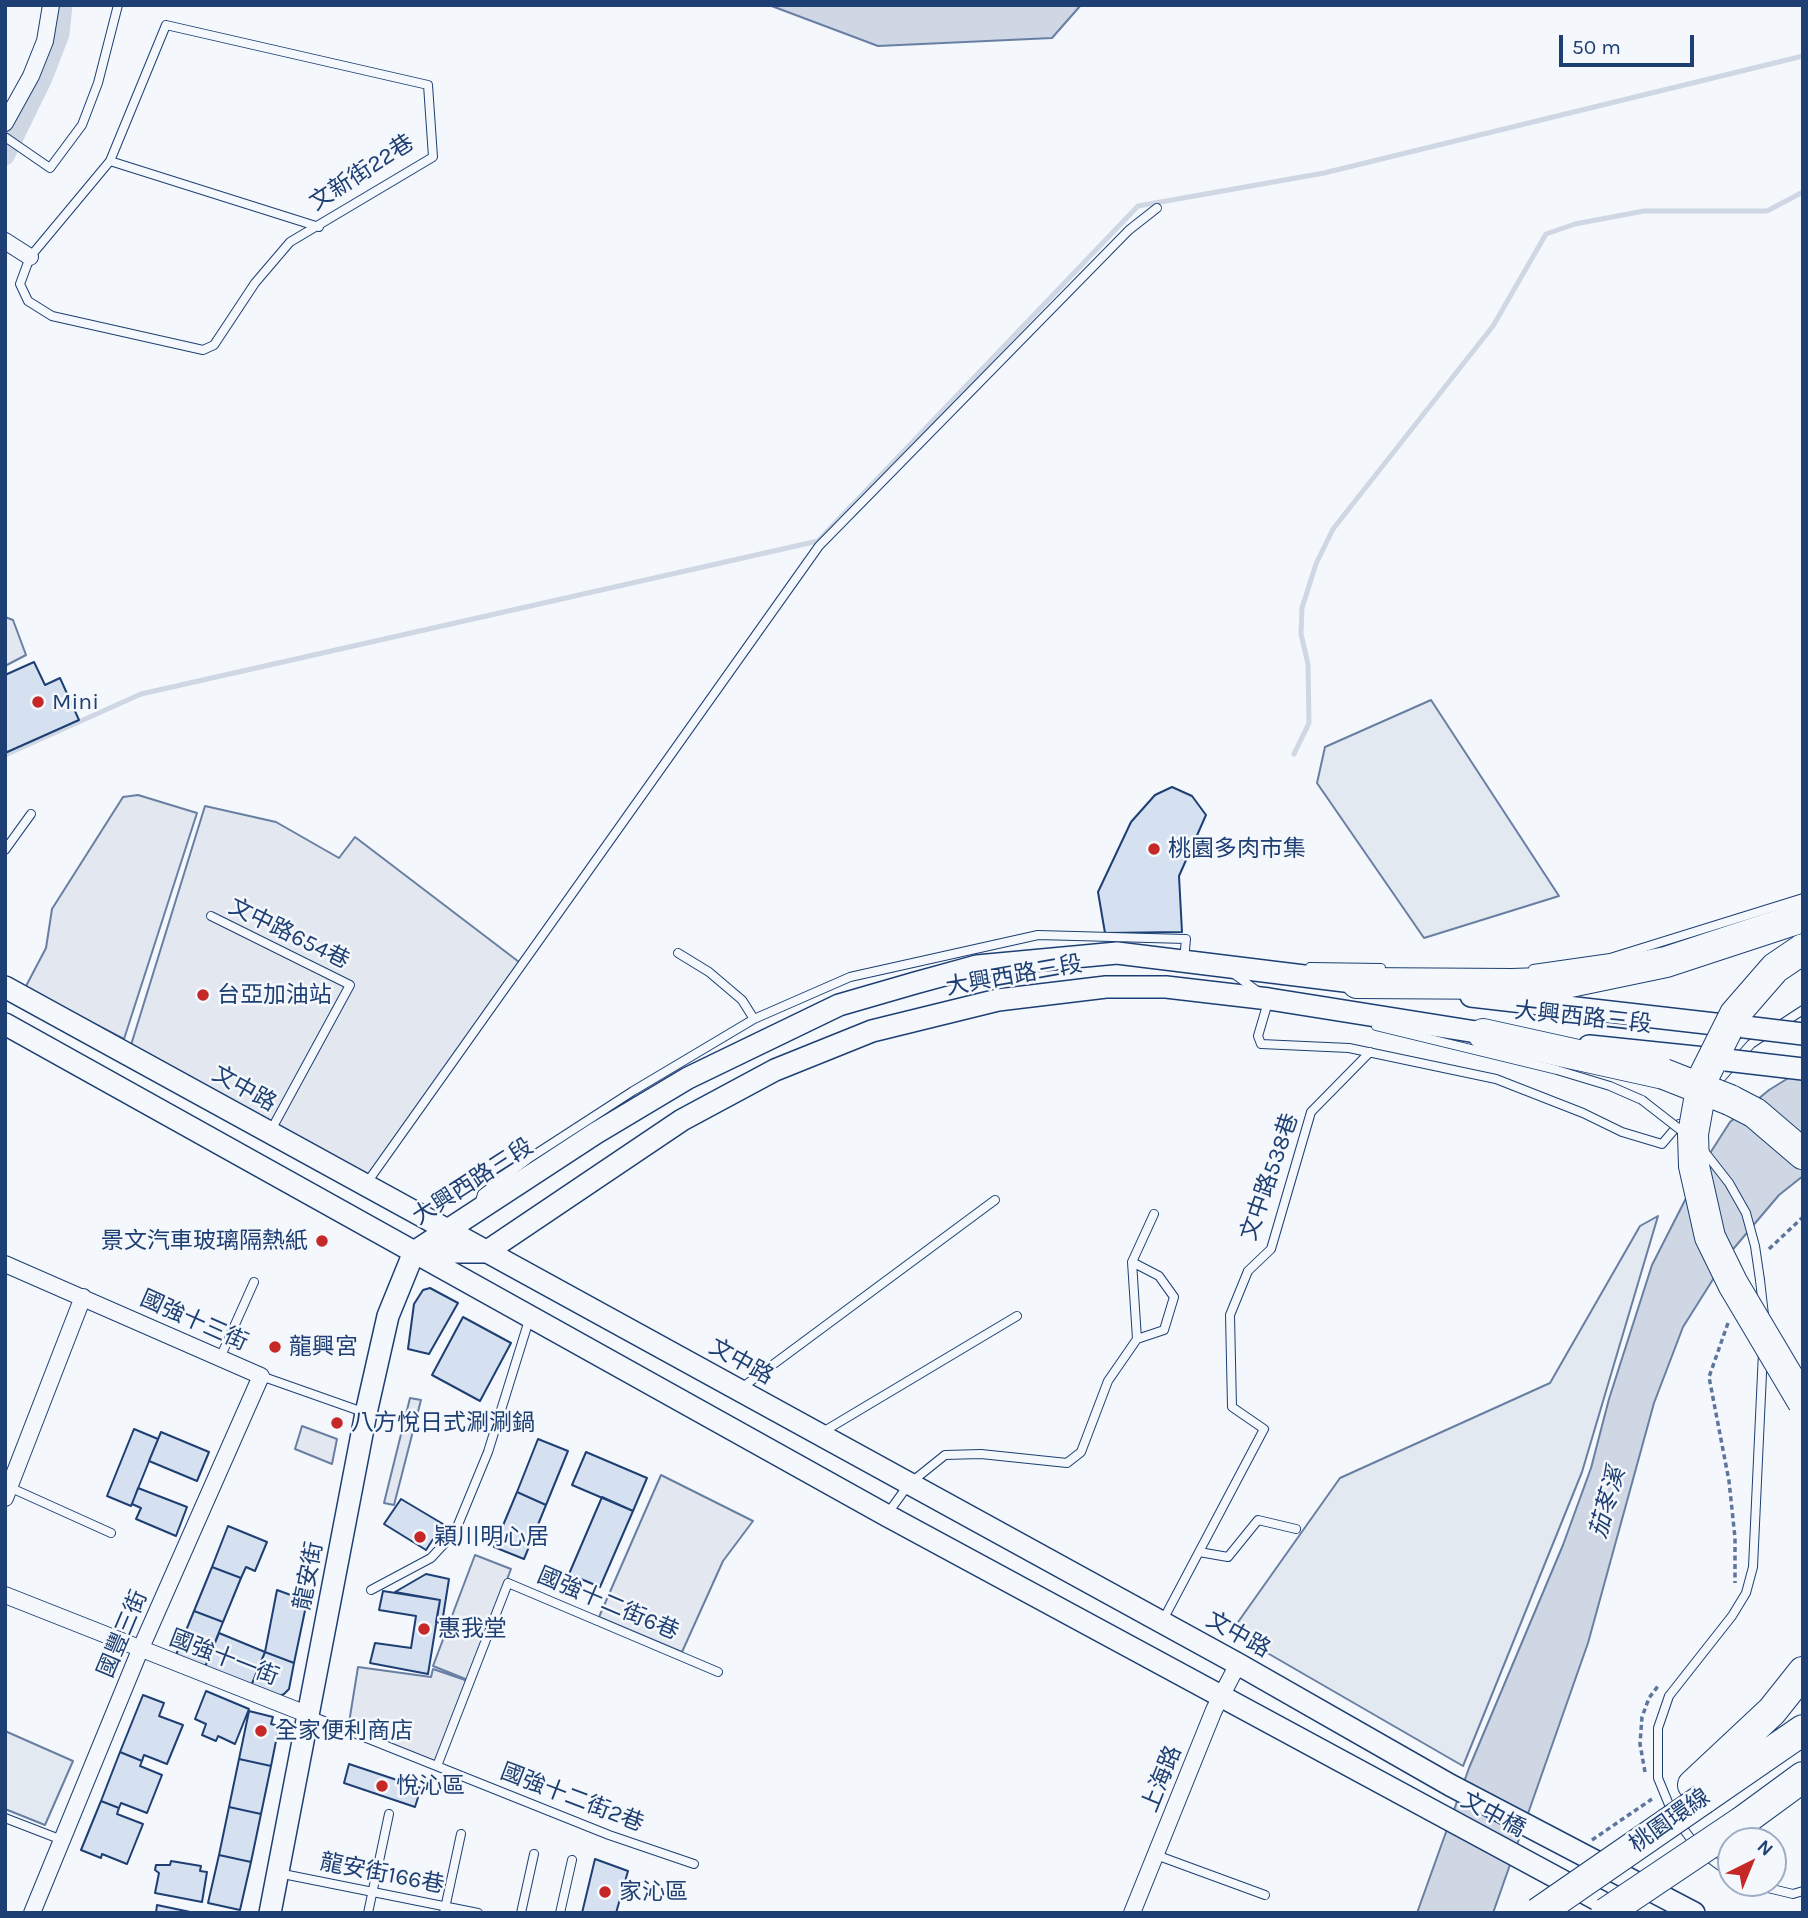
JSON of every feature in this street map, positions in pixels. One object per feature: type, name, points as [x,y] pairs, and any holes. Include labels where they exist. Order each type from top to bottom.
[{"type":"highway","points":[[1357,982],[1570,982],[1666,962],[1803,917]]},
{"type":"highway","points":[[1803,949],[1775,968],[1735,1014],[1703,1078],[1693,1134],[1694,1166],[1710,1237],[1738,1293],[1803,1402]]},
{"type":"highway","points":[[1483,1034],[1664,1074],[1755,1113],[1803,1154]]},
{"type":"highway","points":[[1538,1913],[1584,1864],[1698,1792],[1798,1676]]},
{"type":"highway","name":"桃園環線","points":[[1698,1792],[1803,1730]]},
{"type":"highway","name":"桃園環線","points":[[1606,1913],[1743,1821],[1803,1777]]},
{"type":"highway","points":[[1743,1821],[1803,1784]]},
{"type":"street","points":[[5,123],[31,76],[45,40],[51,5]]},
{"type":"street","points":[[5,241],[30,257]]},
{"type":"street","name":"大興西路三段","points":[[414,1252],[596,1133],[688,1078],[839,1005],[977,966],[1117,953],[1803,1034]]},
{"type":"street","name":"大興西路三段","points":[[414,1252],[486,1252],[682,1120],[775,1070],[819,1050],[872,1031],[998,1000],[1106,987],[1166,987],[1269,999],[1483,1034],[1803,1069]]},
{"type":"street","name":"文中路","points":[[6,988],[1162,1622],[1450,1784]]},
{"type":"street","points":[[5,1024],[886,1515],[1221,1696]]},
{"type":"street","name":"龍安街","points":[[270,1913],[366,1413],[388,1316],[414,1252]]},
{"type":"street","name":"國強十三街","points":[[5,1265],[261,1376]]},
{"type":"street","points":[[7,1492],[83,1297]]},
{"type":"street","name":"國豐三街","points":[[33,1913],[140,1650],[261,1376]]},
{"type":"street","name":"國強十一街","points":[[5,1595],[309,1715]]},
{"type":"street","name":"上海路","points":[[1132,1913],[1221,1696],[1238,1664]]},
{"type":"street","name":"文中橋","points":[[1221,1696],[1622,1913]]},
{"type":"street","name":"文中橋","points":[[1450,1784],[1533,1829],[1584,1864]]},
{"type":"street","points":[[1480,1838],[1494,1808]]},
{"type":"street","points":[[1584,1864],[1694,1913]]},
{"type":"lane","points":[[5,137],[50,168],[82,125],[98,83],[118,5]]},
{"type":"lane","name":"文新街22巷","points":[[166,25],[428,85],[433,157],[290,242],[255,283],[214,345],[203,350],[52,316],[28,301],[20,284],[30,257],[110,161],[166,25]]},
{"type":"lane","points":[[110,161],[319,227]]},
{"type":"lane","points":[[365,1186],[819,547],[1129,230],[1157,208]]},
{"type":"lane","points":[[5,850],[31,814]]},
{"type":"lane","points":[[1524,970],[1570,966],[1622,955],[1803,898]]},
{"type":"lane","name":"文中路654巷","points":[[211,916],[350,985],[270,1133]]},
{"type":"lane","points":[[477,1213],[482,1194],[528,1159],[754,1019],[850,977],[1038,935],[1186,939],[1184,960]]},
{"type":"lane","points":[[678,953],[709,972],[741,1000],[754,1019]]},
{"type":"lane","points":[[1223,966],[1388,968]]},
{"type":"lane","points":[[1223,966],[1269,999],[1557,1070],[1610,1086],[1642,1100],[1681,1129],[1729,1183],[1746,1213],[1765,1312],[1753,1567],[1746,1593],[1732,1616],[1669,1696],[1658,1728],[1658,1778],[1666,1801],[1685,1834],[1717,1866]]},
{"type":"lane","points":[[1269,999],[1258,1036],[1261,1044],[1349,1048],[1496,1079],[1583,1113],[1622,1132],[1662,1144],[1751,1044],[1803,1010]]},
{"type":"lane","name":"文中路538巷","points":[[1162,1622],[1264,1429],[1232,1407],[1230,1315],[1248,1271],[1271,1249],[1311,1112],[1370,1052]]},
{"type":"lane","points":[[738,1391],[995,1200]]},
{"type":"lane","points":[[1137,1339],[1132,1262],[1154,1214]]},
{"type":"lane","points":[[886,1515],[909,1484],[945,1455],[981,1454],[1067,1463],[1081,1452],[1108,1381],[1137,1339],[1164,1330],[1174,1297],[1159,1276],[1132,1262]]},
{"type":"lane","points":[[220,1357],[254,1282]]},
{"type":"lane","points":[[818,1434],[1017,1316]]},
{"type":"lane","points":[[371,1590],[431,1558],[455,1532],[488,1452],[530,1317]]},
{"type":"lane","name":"國強十三街","points":[[261,1376],[366,1413]]},
{"type":"lane","points":[[7,1492],[111,1533]]},
{"type":"lane","points":[[1199,1552],[1228,1557],[1258,1520],[1296,1529]]},
{"type":"lane","name":"國強十二街6巷","points":[[437,1766],[508,1583],[718,1672]]},
{"type":"lane","name":"國強十二街2巷","points":[[309,1715],[609,1835],[694,1864]]},
{"type":"lane","points":[[368,1913],[389,1814]]},
{"type":"lane","points":[[5,1818],[62,1840]]},
{"type":"lane","points":[[445,1910],[461,1834]]},
{"type":"lane","points":[[522,1913],[534,1854]]},
{"type":"lane","points":[[1156,1855],[1265,1895]]},
{"type":"lane","points":[[560,1913],[572,1860]]},
{"type":"lane","name":"龍安街166巷","points":[[278,1872],[373,1891],[445,1910],[478,1913]]},
{"type":"path","points":[[1766,1254],[1803,1217]]},
{"type":"path","points":[[1733,1312],[1718,1345],[1709,1377],[1729,1481],[1735,1538],[1735,1585]]},
{"type":"path","points":[[1647,1781],[1640,1744],[1642,1717],[1649,1698],[1665,1678]]},
{"type":"path","points":[[1584,1864],[1653,1798],[1650,1789]]},
{"type":"shaded area","points":[[5,617],[13,620],[26,655],[5,666]]},
{"type":"shaded area","points":[[1431,700],[1559,896],[1424,938],[1317,783],[1325,747]]},
{"type":"shaded area","points":[[138,795],[197,813],[124,1039],[25,988],[46,948],[52,909],[123,797]]},
{"type":"shaded area","points":[[205,806],[276,822],[339,858],[355,837],[523,965],[371,1179],[131,1045]]},
{"type":"shaded area","points":[[1658,1216],[1582,1472],[1463,1766],[1231,1632],[1340,1478],[1550,1383],[1640,1226]]},
{"type":"shaded area","points":[[410,1398],[421,1400],[394,1505],[384,1503]]},
{"type":"shaded area","points":[[302,1426],[337,1439],[332,1464],[295,1449]]},
{"type":"shaded area","points":[[661,1475],[753,1521],[723,1561],[682,1652],[599,1617]]},
{"type":"shaded area","points":[[475,1555],[511,1569],[468,1680],[433,1666]]},
{"type":"shaded area","points":[[358,1667],[431,1677],[433,1669],[468,1681],[435,1763],[348,1729]]},
{"type":"shaded area","points":[[5,1731],[73,1761],[45,1825],[5,1809]]},
{"type":"water","points":[[769,5],[1081,5],[1052,38],[878,46]]},
{"type":"water","name":"茄苳溪","points":[[1803,1069],[1803,1176],[1779,1195],[1729,1254],[1683,1327],[1654,1403],[1588,1643],[1493,1913],[1417,1913],[1469,1768],[1563,1545],[1591,1468],[1609,1399],[1652,1265],[1705,1161],[1730,1122],[1769,1090]]},
{"type":"building","name":"Mini","points":[[34,662],[45,685],[60,678],[79,720],[5,753],[5,675]]},
{"type":"building","name":"桃園多肉市集","points":[[1172,787],[1192,796],[1206,815],[1179,876],[1182,932],[1105,933],[1098,892],[1131,822],[1155,795]]},
{"type":"building","points":[[430,1288],[458,1303],[429,1354],[408,1349],[414,1304],[423,1290]]},
{"type":"building","points":[[463,1317],[511,1343],[480,1401],[432,1375]]},
{"type":"building","points":[[134,1429],[158,1439],[131,1506],[107,1496]]},
{"type":"building","points":[[161,1432],[209,1452],[197,1481],[149,1461]]},
{"type":"building","points":[[538,1439],[568,1451],[546,1505],[517,1492]]},
{"type":"building","points":[[586,1452],[647,1478],[633,1511],[572,1485]]},
{"type":"building","points":[[138,1488],[187,1507],[176,1536],[136,1519],[141,1508],[132,1504]]},
{"type":"building","points":[[517,1492],[546,1505],[524,1559],[494,1547]]},
{"type":"building","points":[[602,1497],[633,1511],[600,1587],[569,1574]]},
{"type":"building","name":"穎川明心居","points":[[401,1499],[443,1524],[426,1550],[384,1524]]},
{"type":"building","points":[[228,1526],[267,1542],[255,1571],[246,1567],[241,1578],[212,1567]]},
{"type":"building","points":[[212,1567],[241,1578],[223,1622],[194,1611]]},
{"type":"building","points":[[426,1574],[449,1579],[442,1623],[436,1622],[440,1600],[395,1592]]},
{"type":"building","points":[[277,1590],[307,1601],[294,1663],[265,1652]]},
{"type":"building","name":"惠我堂","points":[[383,1591],[440,1600],[428,1674],[370,1663],[375,1643],[411,1648],[416,1616],[379,1610]]},
{"type":"building","points":[[194,1611],[223,1622],[205,1667],[176,1655]]},
{"type":"building","points":[[219,1633],[265,1652],[251,1686],[205,1667]]},
{"type":"building","points":[[265,1652],[294,1663],[289,1689],[280,1696],[251,1686]]},
{"type":"building","points":[[206,1691],[249,1709],[235,1744],[218,1736],[216,1741],[202,1735],[206,1724],[195,1719]]},
{"type":"building","points":[[143,1695],[164,1703],[159,1716],[183,1725],[167,1764],[144,1755],[142,1761],[120,1752]]},
{"type":"building","points":[[249,1711],[273,1717],[271,1724],[279,1726],[271,1766],[239,1759]]},
{"type":"building","points":[[120,1752],[142,1761],[140,1766],[162,1775],[147,1813],[121,1803],[119,1808],[101,1801]]},
{"type":"building","points":[[239,1759],[271,1766],[261,1814],[229,1807]]},
{"type":"building","name":"悅沁區","points":[[349,1764],[421,1788],[415,1807],[344,1783]]},
{"type":"building","points":[[101,1801],[119,1808],[117,1814],[143,1824],[127,1864],[102,1854],[101,1858],[81,1850]]},
{"type":"building","points":[[229,1807],[261,1814],[251,1862],[219,1855]]},
{"type":"building","points":[[219,1855],[251,1862],[240,1910],[208,1903]]},
{"type":"building","name":"家沁區","points":[[595,1859],[628,1871],[616,1913],[582,1913]]},
{"type":"building","points":[[171,1861],[201,1866],[200,1871],[207,1872],[202,1902],[155,1893],[159,1873],[155,1870],[156,1865],[170,1865]]},
{"type":"building","points":[[157,1905],[195,1913],[156,1913]]},
{"type":"waterway","points":[[5,156],[43,78],[60,34],[63,5]]},
{"type":"waterway","points":[[5,755],[141,694],[818,541],[1138,206],[1324,173],[1803,56]]},
{"type":"waterway","points":[[1294,754],[1309,723],[1308,664],[1301,634],[1302,608],[1316,564],[1333,529],[1493,326],[1546,234],[1575,224],[1644,211],[1767,211],[1803,192]]},
{"type":"place","name":"Mini","points":[[38,702]]},
{"type":"place","name":"桃園多肉市集","points":[[1154,849]]},
{"type":"place","name":"台亞加油站","points":[[203,995]]},
{"type":"place","name":"景文汽車玻璃隔熱紙","points":[[322,1241]]},
{"type":"place","name":"龍興宮","points":[[275,1347]]},
{"type":"place","name":"八方悅日式涮涮鍋","points":[[337,1423]]},
{"type":"place","name":"穎川明心居","points":[[420,1537]]},
{"type":"place","name":"惠我堂","points":[[424,1629]]},
{"type":"place","name":"全家便利商店","points":[[261,1731]]},
{"type":"place","name":"悅沁區","points":[[382,1786]]},
{"type":"place","name":"家沁區","points":[[605,1892]]}]
